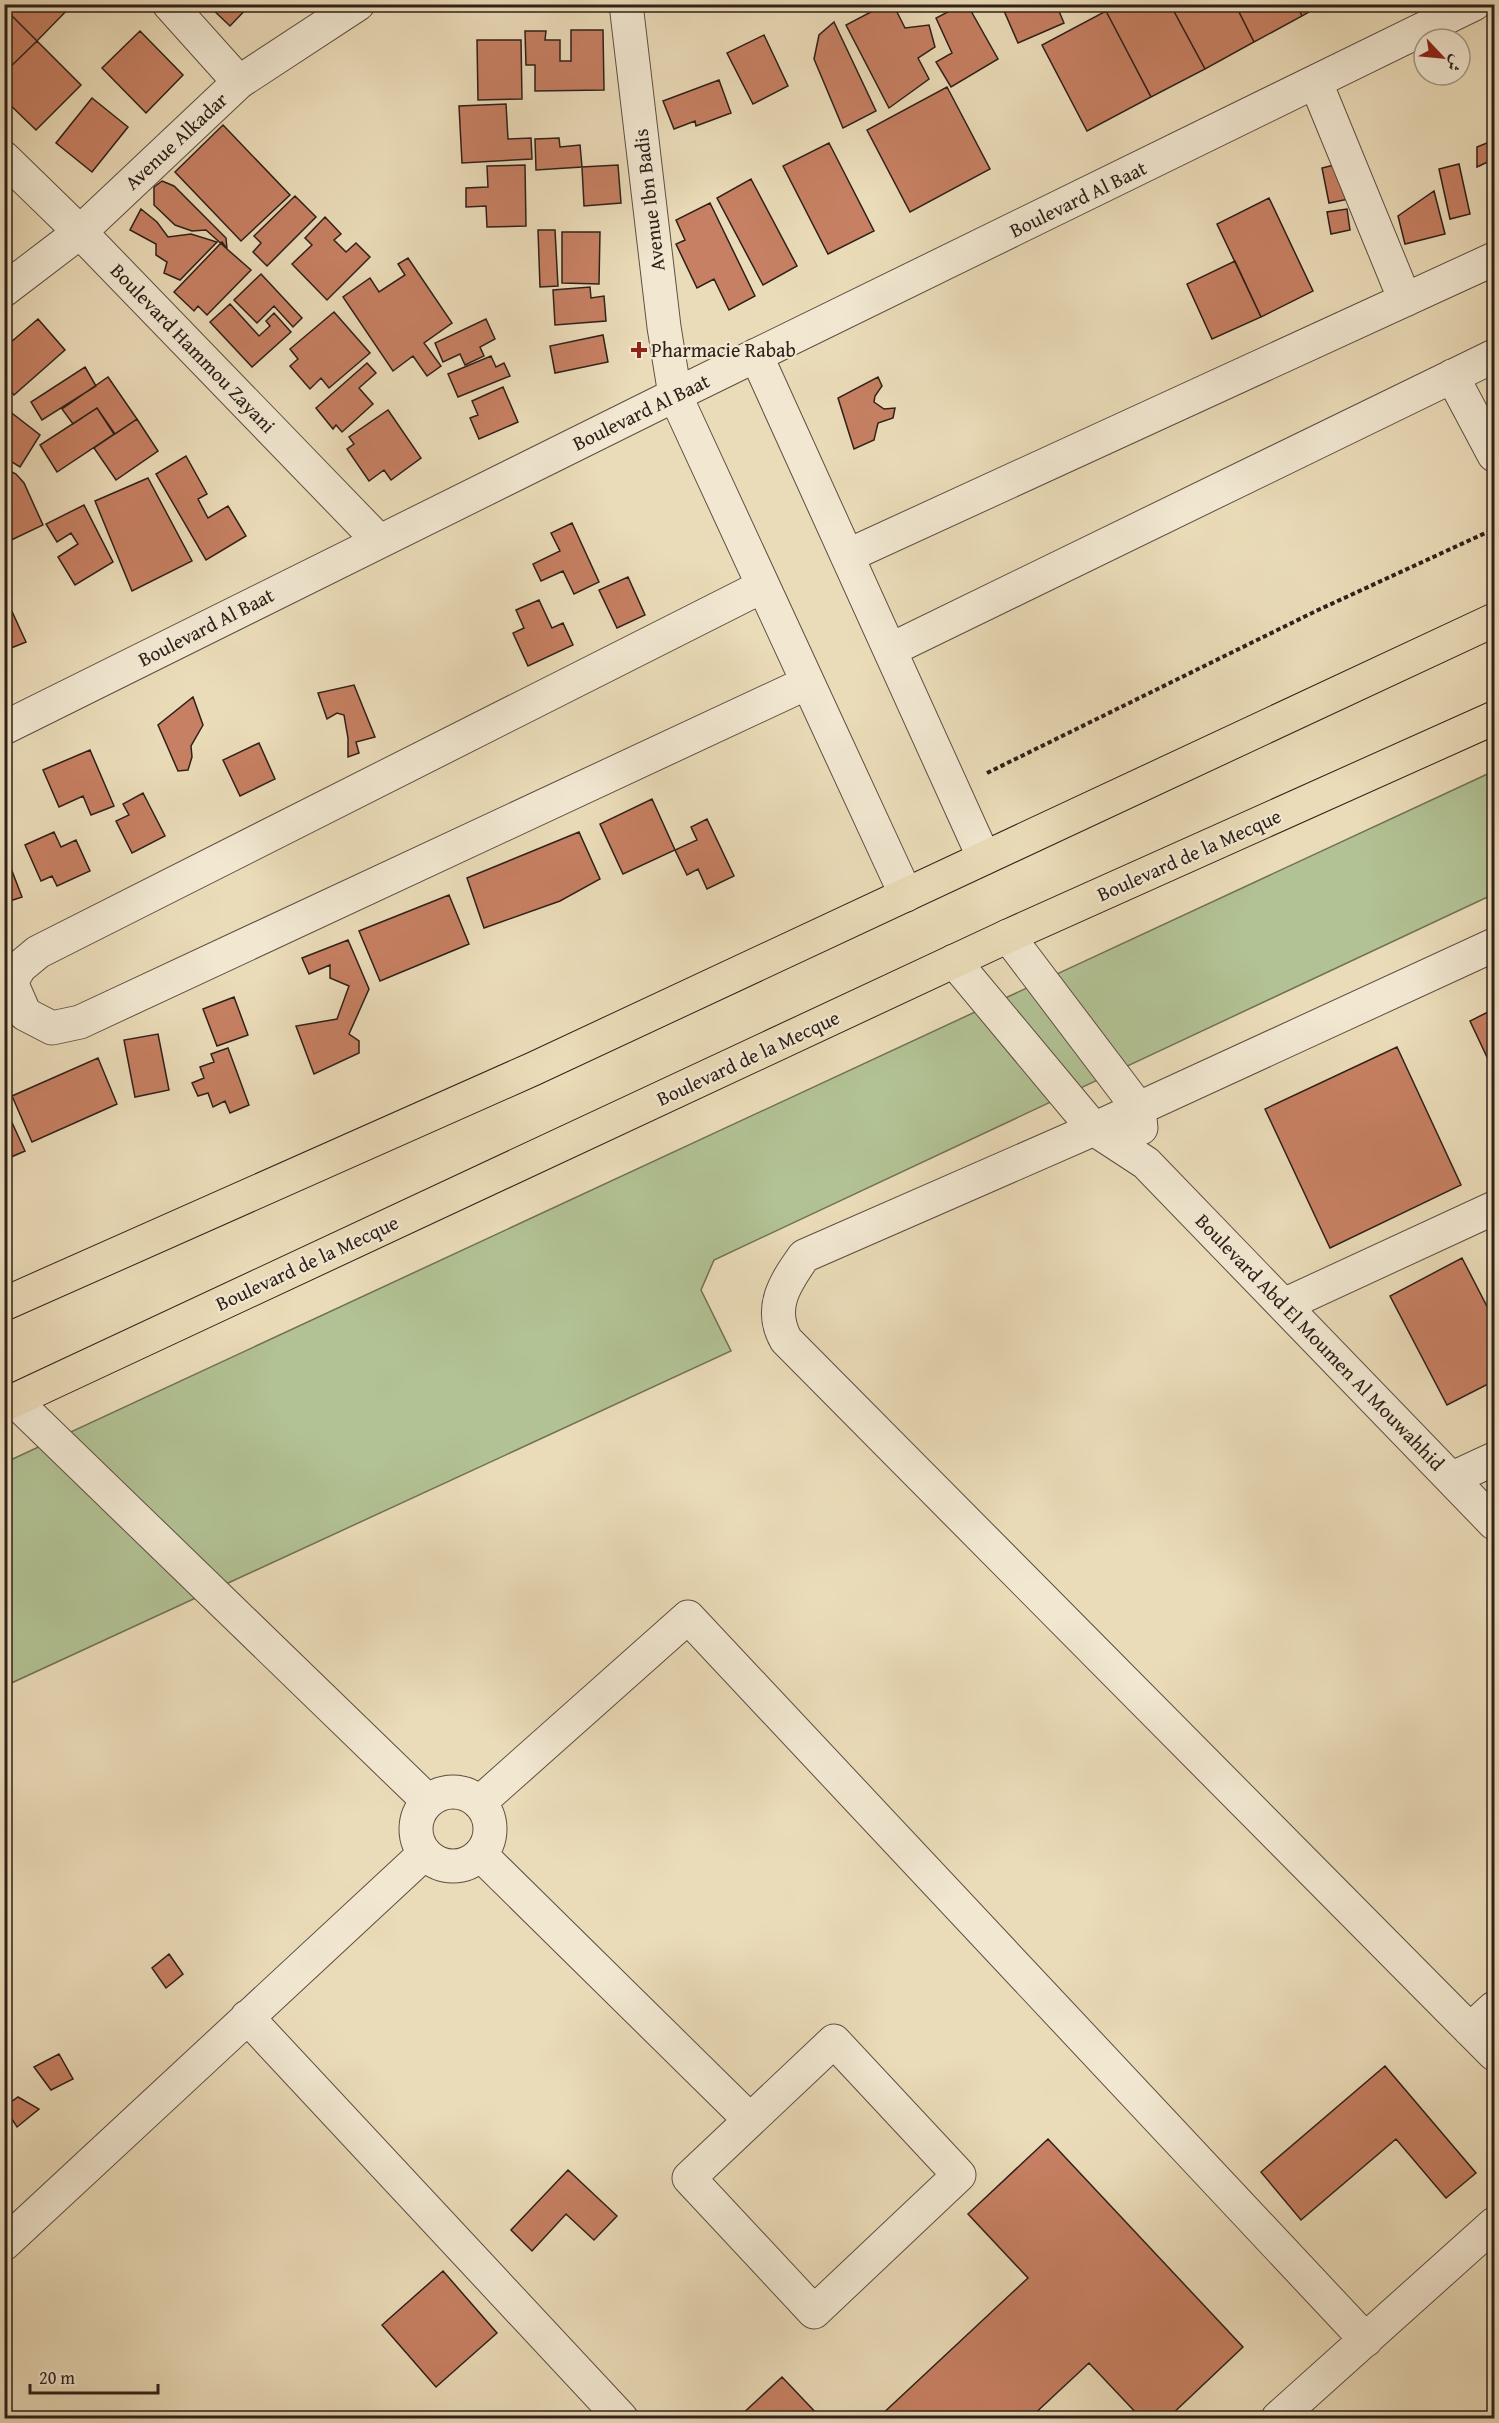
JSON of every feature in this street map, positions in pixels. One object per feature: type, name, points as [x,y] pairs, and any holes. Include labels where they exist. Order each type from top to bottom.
[{"type":"main road","points":[[4,1304],[533,1069],[1494,620]]},
{"type":"main road","name":"Boulevard de la Mecque","points":[[9,1402],[1008,936],[1494,718]]},
{"type":"street","points":[[169,4],[239,82]]},
{"type":"street","name":"Avenue Alkadar","points":[[4,290],[80,232],[239,82],[358,4]]},
{"type":"street","name":"Avenue Ibn Badis","points":[[626,4],[664,327],[675,395],[906,895]]},
{"type":"street","name":"Boulevard Al Baat","points":[[4,728],[756,355],[1474,4]]},
{"type":"street","points":[[1316,83],[1405,300]]},
{"type":"street","name":"Boulevard Hammou Zayani","points":[[4,158],[80,232],[379,541]]},
{"type":"street","points":[[847,556],[1494,259]]},
{"type":"street","points":[[756,355],[984,858]]},
{"type":"street","points":[[890,650],[1494,356]]},
{"type":"street","points":[[1452,376],[1494,455]]},
{"type":"street","points":[[763,586],[38,952],[20,967],[11,982],[26,1014],[52,1028],[80,1022],[807,683]]},
{"type":"street","points":[[1008,936],[1139,1108],[1146,1162]]},
{"type":"street","points":[[1494,945],[1094,1129],[804,1256],[786,1281],[778,1309],[779,1327],[786,1340],[803,1358],[1494,2054]]},
{"type":"street","name":"Boulevard Abd El Moumen Al Mouwahhid","points":[[954,961],[1094,1129],[1146,1162],[1494,1523]]},
{"type":"street","points":[[1284,1305],[1494,1208]]},
{"type":"street","points":[[9,1402],[428,1802]]},
{"type":"street","points":[[1453,1478],[1494,1458]]},
{"type":"street","points":[[479,1803],[688,1617],[1365,2340]]},
{"type":"street","points":[[451,1792],[463,1793],[479,1803],[489,1819],[490,1832],[487,1844],[480,1854],[460,1866],[448,1866],[436,1863],[419,1846],[416,1822],[420,1811],[428,1802],[439,1795],[451,1792]]},
{"type":"street","points":[[4,2244],[425,1852]]},
{"type":"street","points":[[480,1854],[750,2120]]},
{"type":"street","points":[[1470,2030],[1494,2008]]},
{"type":"street","points":[[248,2017],[621,2418]]},
{"type":"street","points":[[834,2041],[959,2175],[814,2312],[689,2178],[750,2120],[834,2041]]},
{"type":"street","points":[[1278,2418],[1494,2224]]},
{"type":"path","points":[[953,790],[1316,611],[1494,529]]},
{"type":"green space","points":[[1494,771],[1494,894],[714,1260],[701,1290],[731,1351],[5,1686],[4,1463]]},
{"type":"building","points":[[4,4],[73,4],[37,41],[4,8]]},
{"type":"building","points":[[207,4],[251,4],[230,26]]},
{"type":"building","points":[[886,4],[893,4],[905,28],[929,25],[935,47],[918,58],[929,79],[889,108],[846,25]]},
{"type":"building","points":[[967,4],[998,59],[951,87],[936,62],[952,53],[936,18]]},
{"type":"building","points":[[1001,4],[1056,4],[1064,23],[1018,43]]},
{"type":"building","points":[[1117,4],[1170,4],[1205,69],[1151,97],[1106,11]]},
{"type":"building","points":[[1170,4],[1235,4],[1254,42],[1205,69]]},
{"type":"building","points":[[1235,4],[1296,4],[1302,16],[1254,42]]},
{"type":"building","points":[[1296,4],[1323,4],[1302,16]]},
{"type":"building","points":[[4,8],[37,41],[4,73]]},
{"type":"building","points":[[1106,11],[1151,97],[1087,131],[1042,45]]},
{"type":"building","points":[[834,22],[876,111],[843,128],[814,59],[819,35]]},
{"type":"building","points":[[571,30],[603,30],[604,90],[535,91],[535,65],[526,65],[525,31],[546,31],[545,40],[560,40],[560,61],[571,61]]},
{"type":"building","points":[[140,31],[183,75],[146,113],[102,68]]},
{"type":"building","points":[[764,35],[788,86],[753,104],[727,53]]},
{"type":"building","points":[[477,40],[521,40],[522,99],[478,100]]},
{"type":"building","points":[[37,41],[81,85],[36,130],[4,99],[4,73]]},
{"type":"building","points":[[719,80],[731,113],[696,126],[695,121],[674,129],[663,101]]},
{"type":"building","points":[[947,87],[990,169],[910,212],[867,130]]},
{"type":"building","points":[[92,98],[128,127],[92,172],[56,143]]},
{"type":"building","points":[[506,104],[508,139],[531,138],[532,159],[462,163],[459,106]]},
{"type":"building","points":[[223,125],[290,195],[241,241],[175,172]]},
{"type":"building","points":[[559,138],[560,147],[580,145],[582,167],[536,170],[535,139]]},
{"type":"building","points":[[1494,140],[1494,159],[1477,167],[1477,147]]},
{"type":"building","points":[[829,143],[874,231],[828,254],[783,166]]},
{"type":"building","points":[[1342,163],[1349,199],[1329,203],[1322,168]]},
{"type":"building","points":[[1459,164],[1470,214],[1450,219],[1439,169]]},
{"type":"building","points":[[525,165],[526,226],[487,227],[486,206],[466,207],[466,188],[488,187],[487,166]]},
{"type":"building","points":[[618,165],[621,203],[584,206],[582,167]]},
{"type":"building","points":[[751,179],[797,266],[763,285],[717,198]]},
{"type":"building","points":[[162,181],[174,186],[226,238],[227,249],[206,230],[192,231],[175,225],[154,205],[154,187]]},
{"type":"building","points":[[1434,191],[1445,234],[1405,244],[1398,216]]},
{"type":"building","points":[[295,196],[316,217],[267,266],[253,252],[261,243],[254,236]]},
{"type":"building","points":[[1269,198],[1313,291],[1261,317],[1217,224]]},
{"type":"building","points":[[710,203],[755,296],[729,310],[714,279],[697,288],[676,244],[685,240],[676,220]]},
{"type":"building","points":[[141,209],[157,222],[168,237],[191,234],[217,242],[180,280],[164,273],[167,262],[156,255],[156,244],[130,230]]},
{"type":"building","points":[[1347,209],[1350,230],[1331,234],[1327,212]]},
{"type":"building","points":[[325,217],[341,234],[334,240],[346,252],[356,243],[370,257],[327,300],[292,264],[312,245],[305,238]]},
{"type":"building","points":[[538,230],[555,230],[558,286],[540,287]]},
{"type":"building","points":[[562,232],[600,232],[599,284],[562,283]]},
{"type":"building","points":[[222,242],[251,270],[207,315],[198,306],[194,311],[174,292]]},
{"type":"building","points":[[408,258],[452,323],[424,343],[441,366],[427,376],[413,356],[393,371],[343,297],[370,278],[379,292],[405,275],[398,264]]},
{"type":"building","points":[[1235,261],[1261,317],[1212,339],[1187,284]]},
{"type":"building","points":[[261,274],[302,318],[293,327],[274,306],[257,323],[234,300]]},
{"type":"building","points":[[590,287],[591,298],[604,296],[606,321],[555,325],[553,290]]},
{"type":"building","points":[[230,304],[259,336],[270,326],[266,321],[274,313],[291,332],[252,367],[210,322]]},
{"type":"building","points":[[334,312],[370,353],[329,388],[321,378],[310,389],[290,366],[298,359],[290,349]]},
{"type":"building","points":[[38,319],[65,350],[14,395],[4,384],[4,348]]},
{"type":"building","points":[[486,319],[495,339],[480,347],[484,356],[465,365],[460,354],[443,362],[435,343]]},
{"type":"building","points":[[603,335],[608,362],[555,373],[550,346]]},
{"type":"building","points":[[491,356],[496,367],[504,363],[510,376],[458,397],[448,374]]},
{"type":"building","points":[[367,363],[376,373],[359,388],[373,404],[342,432],[336,425],[333,429],[316,408]]},
{"type":"building","points":[[85,367],[96,386],[42,420],[31,402]]},
{"type":"building","points":[[108,377],[137,419],[115,434],[97,408],[73,424],[62,409]]},
{"type":"building","points":[[878,377],[882,386],[874,402],[884,409],[895,408],[893,418],[878,423],[874,440],[854,449],[838,398]]},
{"type":"building","points":[[503,387],[518,422],[479,439],[470,418],[478,415],[472,401]]},
{"type":"building","points":[[4,407],[40,435],[20,467],[4,457]]},
{"type":"building","points":[[97,408],[114,434],[57,472],[40,445]]},
{"type":"building","points":[[388,410],[421,458],[391,480],[384,470],[369,481],[347,449],[354,444],[349,437]]},
{"type":"building","points":[[137,419],[158,451],[116,480],[94,448]]},
{"type":"building","points":[[186,456],[207,494],[198,499],[208,518],[228,506],[246,536],[206,560],[156,474]]},
{"type":"building","points":[[4,468],[16,474],[24,483],[43,525],[7,542],[4,539]]},
{"type":"building","points":[[148,478],[192,561],[132,591],[95,501]]},
{"type":"building","points":[[84,505],[113,562],[75,585],[58,557],[78,544],[71,533],[57,542],[46,524]]},
{"type":"building","points":[[572,523],[599,582],[574,594],[563,571],[541,581],[533,564],[560,551],[551,533]]},
{"type":"building","points":[[628,577],[645,615],[617,628],[599,590]]},
{"type":"building","points":[[4,594],[26,642],[4,651]]},
{"type":"building","points":[[539,600],[552,628],[563,623],[573,645],[528,666],[513,633],[524,628],[516,610]]},
{"type":"building","points":[[354,685],[375,737],[356,742],[359,753],[348,757],[348,738],[344,715],[337,713],[327,719],[318,693]]},
{"type":"building","points":[[193,697],[203,725],[191,746],[192,757],[188,770],[178,771],[158,725]]},
{"type":"building","points":[[259,743],[275,779],[240,796],[223,760]]},
{"type":"building","points":[[90,750],[114,806],[91,815],[83,796],[59,807],[43,770]]},
{"type":"building","points":[[143,793],[165,836],[132,853],[116,821],[129,815],[123,804]]},
{"type":"building","points":[[652,799],[675,850],[623,874],[600,824]]},
{"type":"building","points":[[707,819],[734,876],[707,889],[698,869],[687,875],[675,850],[697,840],[691,827]]},
{"type":"building","points":[[54,832],[61,847],[76,840],[90,871],[57,886],[52,876],[41,881],[25,845]]},
{"type":"building","points":[[579,832],[600,879],[560,901],[484,928],[467,878]]},
{"type":"building","points":[[4,850],[22,897],[4,903]]},
{"type":"building","points":[[449,895],[469,944],[380,981],[359,931]]},
{"type":"building","points":[[348,940],[369,989],[349,1034],[359,1041],[359,1053],[314,1074],[296,1026],[337,1019],[349,986],[330,978],[330,965],[309,974],[302,958]]},
{"type":"building","points":[[234,997],[248,1035],[217,1046],[203,1009]]},
{"type":"building","points":[[1494,1009],[1494,1072],[1470,1021]]},
{"type":"building","points":[[158,1034],[169,1090],[135,1097],[124,1040]]},
{"type":"building","points":[[1397,1047],[1461,1185],[1330,1248],[1265,1109]]},
{"type":"building","points":[[228,1048],[249,1105],[230,1113],[225,1101],[213,1107],[208,1093],[198,1096],[192,1083],[204,1078],[200,1067],[214,1062],[211,1054]]},
{"type":"building","points":[[98,1058],[117,1104],[32,1142],[12,1096]]},
{"type":"building","points":[[4,1105],[25,1151],[4,1160]]},
{"type":"building","points":[[1462,1258],[1494,1320],[1494,1381],[1447,1405],[1390,1296]]},
{"type":"building","points":[[169,1954],[183,1974],[166,1988],[152,1968]]},
{"type":"building","points":[[59,2054],[73,2079],[51,2090],[34,2067]]},
{"type":"building","points":[[1385,2066],[1476,2173],[1446,2198],[1396,2139],[1301,2220],[1261,2172]]},
{"type":"building","points":[[18,2097],[39,2109],[17,2127],[4,2107]]},
{"type":"building","points":[[1048,2139],[1243,2347],[1168,2418],[1141,2418],[1089,2363],[1030,2418],[878,2418],[1028,2278],[968,2214]]},
{"type":"building","points":[[568,2170],[617,2216],[594,2240],[566,2214],[532,2251],[511,2230]]},
{"type":"building","points":[[443,2271],[497,2333],[436,2387],[382,2325]]},
{"type":"building","points":[[782,2377],[821,2418],[738,2418]]},
{"type":"place","name":"Pharmacie Rabab","points":[[639,350]]}]
